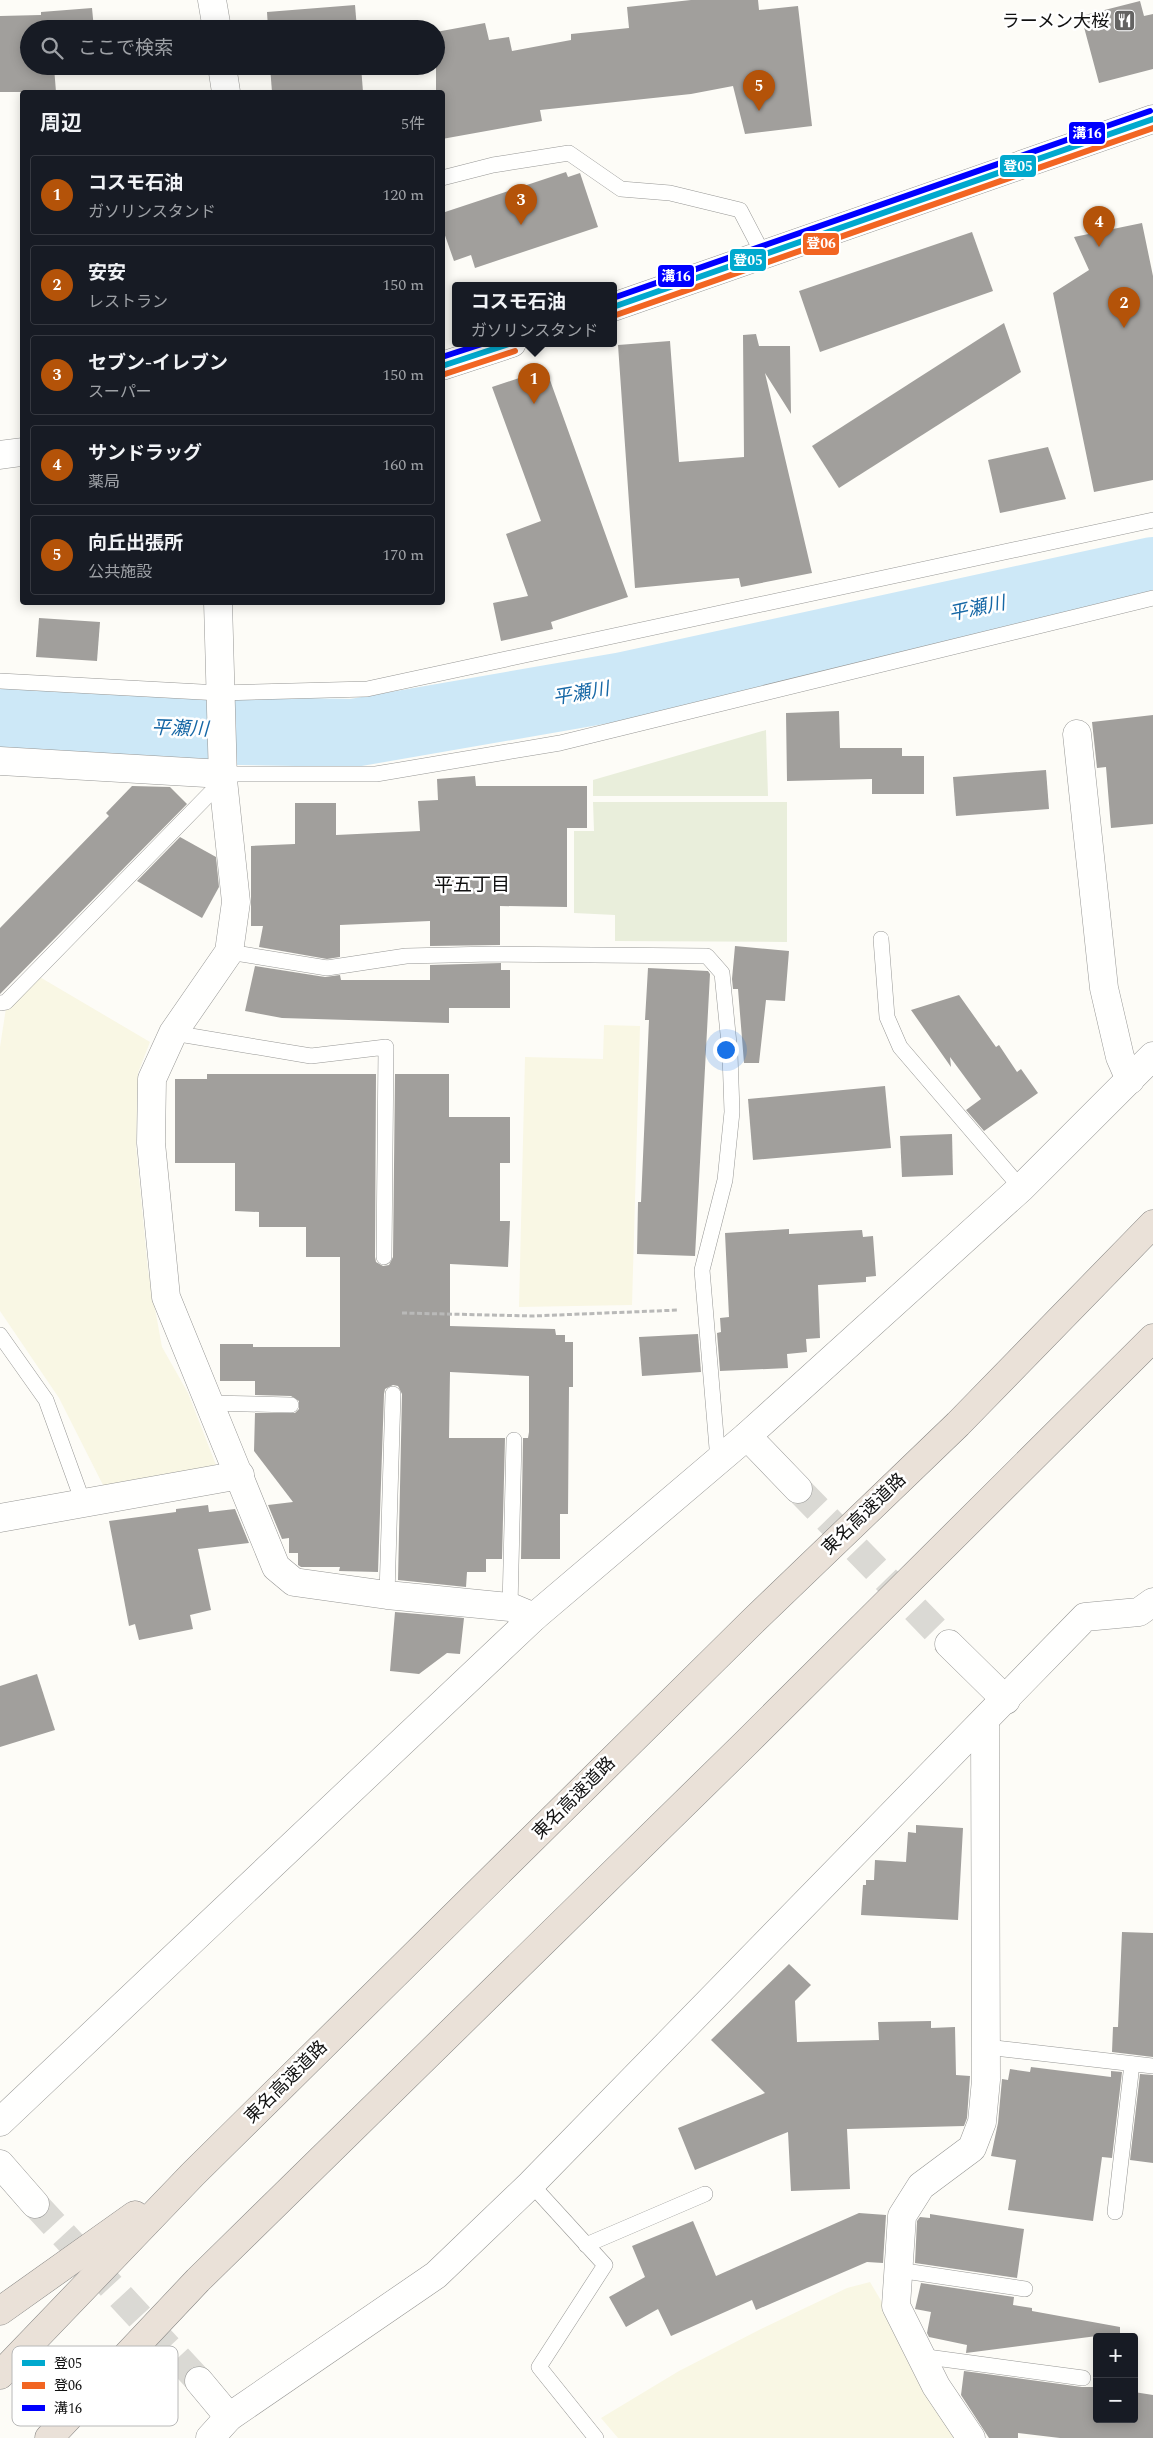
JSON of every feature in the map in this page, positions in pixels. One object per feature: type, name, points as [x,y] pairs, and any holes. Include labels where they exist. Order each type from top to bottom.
[{"type":"highway","name":"東名高速道路","points":[[28,2346],[193,2174],[759,1616],[958,1424],[1153,1224]]},
{"type":"highway","points":[[137,2346],[206,2273],[753,1736],[1153,1338]]},
{"type":"highway","points":[[0,2311],[193,2174]]},
{"type":"highway","name":"東名高速道路","points":[[0,2375],[12,2363]]},
{"type":"highway","points":[[49,2438],[60,2426]]},
{"type":"street","points":[[212,0],[215,20]]},
{"type":"street","points":[[223,75],[226,90]]},
{"type":"street","points":[[617,306],[1153,120]]},
{"type":"street","points":[[445,365],[500,347]]},
{"type":"street","points":[[0,455],[20,452]]},
{"type":"street","points":[[218,605],[222,777],[236,902],[229,952],[173,1033],[152,1079],[151,1143],[166,1297],[211,1403],[276,1567],[294,1582],[522,1612]]},
{"type":"street","points":[[1077,734],[1104,988],[1120,1057],[1130,1080]]},
{"type":"street","points":[[0,761],[222,777]]},
{"type":"street","points":[[0,2122],[522,1612],[747,1436],[1021,1188],[1153,1056]]},
{"type":"street","points":[[747,1436],[798,1489]]},
{"type":"street","points":[[0,1518],[84,1505],[240,1476]]},
{"type":"street","points":[[210,2438],[229,2416],[436,2275],[531,2184],[985,1722],[1085,1617],[1139,1612],[1153,1602]]},
{"type":"street","points":[[949,1644],[1006,1700]]},
{"type":"street","points":[[970,2438],[920,2356],[896,2306],[902,2216],[921,2186],[972,2148],[982,2122],[986,2080],[985,1722]]},
{"type":"street","points":[[0,2164],[35,2204]]},
{"type":"street","points":[[199,2381],[229,2416]]},
{"type":"lane","points":[[445,177],[493,165],[569,153],[622,188],[670,193],[740,210],[764,254]]},
{"type":"lane","points":[[0,681],[220,693],[367,690],[1153,520]]},
{"type":"lane","points":[[0,1003],[6,1002],[222,777],[376,774],[560,744],[1153,598]]},
{"type":"lane","points":[[881,939],[886,1017],[900,1047],[1021,1188]]},
{"type":"lane","points":[[229,952],[327,968],[406,956],[492,954],[707,956],[722,973],[730,1054],[732,1112],[724,1180],[702,1270],[718,1460]]},
{"type":"lane","points":[[173,1033],[311,1056],[386,1047],[384,1257]]},
{"type":"lane","points":[[0,1335],[46,1400],[84,1505]]},
{"type":"lane","points":[[387,1595],[393,1394]]},
{"type":"lane","points":[[211,1403],[291,1404]]},
{"type":"lane","points":[[514,1440],[522,1612]]},
{"type":"lane","points":[[986,2047],[1153,2066]]},
{"type":"lane","points":[[1115,2212],[1132,2064]]},
{"type":"lane","points":[[531,2184],[605,2265],[539,2367],[596,2438]]},
{"type":"lane","points":[[586,2244],[705,2194]]},
{"type":"lane","points":[[898,2270],[1025,2289]]},
{"type":"lane","points":[[920,2356],[1083,2378]]},
{"type":"path","points":[[402,1313],[533,1316],[704,1308]]},
{"type":"shaded area","points":[[38,976],[150,1042],[138,1073],[136,1146],[148,1270],[162,1347],[188,1393],[216,1465],[104,1487],[59,1398],[0,1311],[0,1047],[6,1008]]},
{"type":"shaded area","points":[[604,1025],[640,1026],[632,1305],[519,1307],[525,1057],[603,1059]]},
{"type":"shaded area","points":[[870,2282],[889,2314],[912,2368],[960,2438],[618,2438],[601,2418],[679,2371],[761,2329],[847,2288]]},
{"type":"green space","points":[[766,730],[768,796],[593,796],[593,780]]},
{"type":"green space","points":[[593,802],[787,802],[787,942],[615,941],[615,915],[574,913],[574,831],[594,831]]},
{"type":"building","points":[[691,0],[758,0],[759,10],[798,6],[812,126],[745,134],[733,86],[691,94],[540,110],[542,121],[445,138],[445,90],[436,90],[436,75],[445,75],[445,30],[485,23],[489,40],[509,37],[512,51],[571,40],[571,34],[629,28],[627,7]]},
{"type":"building","points":[[1140,1],[1144,16],[1153,14],[1153,69],[1099,83],[1081,16]]},
{"type":"building","points":[[355,5],[356,20],[267,20],[267,12]]},
{"type":"building","points":[[92,8],[93,20],[20,20],[20,75],[55,75],[56,90],[0,92],[0,16],[41,15],[41,12]]},
{"type":"building","points":[[271,75],[362,75],[363,90],[272,90]]},
{"type":"building","points":[[566,172],[568,177],[580,173],[598,227],[475,268],[471,255],[454,261],[445,236],[445,212]]},
{"type":"building","points":[[1142,223],[1153,276],[1153,480],[1094,492],[1053,293],[1089,270],[1074,237]]},
{"type":"building","points":[[972,232],[993,291],[820,352],[799,291]]},
{"type":"building","points":[[1004,323],[1021,372],[839,488],[812,446]]},
{"type":"building","points":[[756,334],[759,346],[790,346],[791,414],[765,373],[812,573],[741,587],[739,578],[635,588],[618,345],[670,341],[679,462],[744,457],[743,335]]},
{"type":"building","points":[[546,369],[628,597],[551,622],[553,629],[501,641],[493,603],[528,596],[506,534],[541,521],[492,387]]},
{"type":"building","points":[[1048,447],[1066,499],[1000,513],[988,460]]},
{"type":"building","points":[[39,618],[100,622],[97,661],[36,657]]},
{"type":"building","points":[[839,711],[840,748],[902,748],[902,756],[924,756],[924,794],[872,794],[872,779],[787,781],[786,713]]},
{"type":"building","points":[[1153,715],[1153,824],[1111,828],[1106,767],[1097,768],[1092,722]]},
{"type":"building","points":[[1046,770],[1049,809],[956,816],[953,777]]},
{"type":"building","points":[[475,776],[476,786],[587,786],[587,828],[567,828],[567,907],[500,906],[500,945],[430,946],[430,921],[340,925],[340,957],[327,959],[259,947],[263,926],[251,926],[251,846],[295,844],[295,803],[336,803],[336,835],[420,831],[418,801],[438,800],[437,779]]},
{"type":"building","points":[[132,786],[170,787],[187,804],[0,994],[0,928],[109,816],[106,813]]},
{"type":"building","points":[[180,837],[216,857],[219,887],[202,918],[137,881]]},
{"type":"building","points":[[735,946],[789,951],[785,1001],[766,1000],[759,1063],[744,1063],[738,989],[733,989],[732,979]]},
{"type":"building","points":[[501,963],[501,970],[510,970],[510,1008],[449,1008],[449,1023],[282,1018],[245,1011],[255,966],[325,977],[340,975],[341,980],[430,980],[430,965]]},
{"type":"building","points":[[648,968],[708,971],[710,974],[695,1256],[637,1254],[638,1202],[641,1202],[649,1020],[645,1020]]},
{"type":"building","points":[[959,995],[996,1047],[999,1045],[1017,1072],[1021,1069],[1038,1093],[984,1131],[966,1110],[981,1099],[950,1057],[951,1067],[911,1010]]},
{"type":"building","points":[[207,1074],[376,1074],[375,1257],[376,1262],[383,1266],[389,1265],[393,1257],[395,1074],[449,1074],[449,1117],[510,1117],[510,1163],[500,1163],[500,1221],[510,1221],[508,1267],[450,1264],[450,1326],[555,1329],[556,1335],[565,1335],[565,1342],[573,1342],[573,1387],[569,1387],[568,1514],[560,1514],[560,1559],[521,1559],[523,1438],[528,1438],[529,1432],[529,1376],[450,1372],[449,1438],[505,1438],[502,1559],[486,1559],[486,1572],[467,1572],[466,1587],[398,1580],[402,1394],[398,1386],[393,1385],[385,1389],[384,1394],[378,1572],[339,1571],[340,1567],[301,1567],[298,1565],[298,1553],[289,1553],[289,1538],[282,1539],[268,1505],[293,1502],[254,1451],[255,1413],[295,1413],[299,1409],[299,1401],[291,1396],[255,1395],[255,1381],[220,1381],[220,1344],[253,1344],[253,1347],[340,1347],[340,1257],[306,1257],[306,1227],[259,1227],[259,1212],[235,1211],[235,1163],[175,1163],[175,1079],[207,1079]]},
{"type":"building","points":[[885,1086],[891,1148],[753,1160],[748,1099]]},
{"type":"building","points":[[952,1134],[953,1175],[902,1177],[900,1136]]},
{"type":"building","points":[[789,1229],[789,1234],[862,1230],[863,1237],[873,1236],[876,1276],[866,1277],[866,1282],[818,1285],[820,1338],[806,1339],[807,1352],[787,1354],[788,1368],[720,1371],[717,1333],[721,1332],[720,1318],[729,1317],[725,1233]]},
{"type":"building","points":[[698,1334],[701,1372],[642,1376],[639,1337]]},
{"type":"building","points":[[208,1505],[209,1512],[235,1509],[249,1543],[198,1549],[211,1610],[190,1615],[193,1629],[139,1640],[135,1624],[129,1626],[109,1521],[176,1512],[176,1509]]},
{"type":"building","points":[[395,1612],[464,1618],[460,1654],[447,1653],[419,1674],[390,1671]]},
{"type":"building","points":[[37,1674],[55,1730],[0,1747],[0,1686]]},
{"type":"building","points":[[916,1825],[963,1828],[958,1920],[861,1915],[863,1885],[866,1885],[866,1880],[874,1880],[875,1860],[906,1862],[908,1832],[916,1833]]},
{"type":"building","points":[[1122,1932],[1153,1933],[1153,2057],[1112,2052],[1113,2027],[1118,2027]]},
{"type":"building","points":[[789,1964],[811,1985],[795,2001],[797,2042],[879,2040],[878,2022],[931,2021],[931,2028],[955,2027],[956,2075],[970,2076],[967,2118],[964,2126],[847,2129],[850,2189],[791,2191],[788,2132],[695,2170],[678,2128],[765,2093],[711,2040]]},
{"type":"building","points":[[1031,2067],[1111,2077],[1111,2071],[1122,2072],[1112,2158],[1102,2157],[1093,2221],[1008,2210],[1016,2160],[991,2156],[998,2123],[1002,2079],[1008,2080],[1010,2069],[1030,2072]]},
{"type":"building","points":[[1140,2074],[1153,2075],[1153,2163],[1130,2160]]},
{"type":"building","points":[[859,2213],[886,2215],[883,2263],[867,2262],[756,2310],[752,2300],[671,2336],[658,2309],[626,2327],[609,2297],[645,2277],[632,2246],[693,2221],[716,2276]]},
{"type":"building","points":[[930,2214],[1024,2229],[1017,2278],[915,2263],[917,2221],[920,2217],[930,2218]]},
{"type":"building","points":[[921,2283],[1014,2297],[1013,2305],[1032,2308],[1032,2311],[1120,2327],[1120,2333],[1093,2333],[1093,2337],[966,2353],[967,2345],[929,2337],[927,2333],[931,2312],[915,2309]]},
{"type":"building","points":[[964,2371],[1093,2387],[1093,2423],[1138,2423],[1138,2393],[1153,2395],[1153,2438],[1060,2438],[1018,2433],[1018,2438],[989,2438],[961,2395]]},
{"type":"waterway","name":"平瀬川","points":[[0,719],[179,730],[353,733],[624,686],[1153,571]]},
{"type":"tunnel","points":[[798,1489],[949,1644]]},
{"type":"tunnel","points":[[35,2204],[167,2346]]},
{"type":"tunnel","points":[[178,2358],[199,2381]]},
{"type":"transit line","name":"溝16","points":[[617,297],[1150,111]]},
{"type":"transit line","name":"登05","points":[[617,306],[1153,119]]},
{"type":"transit line","name":"登06","points":[[617,315],[1153,128]]},
{"type":"transit line","name":"溝16","points":[[445,356],[473,347]]},
{"type":"transit line","name":"登05","points":[[445,365],[500,347]]},
{"type":"transit line","name":"登06","points":[[445,374],[515,351]]},
{"type":"place","name":"ラーメン大桜","points":[[1125,21]]},
{"type":"place","name":"向丘出張所","points":[[759,111]]},
{"type":"place","name":"セブン-イレブン","points":[[521,225]]},
{"type":"place","name":"サンドラッグ","points":[[1099,247]]},
{"type":"place","name":"安安","points":[[1124,328]]},
{"type":"place","name":"コスモ石油","points":[[534,404]]},
{"type":"district","name":"平五丁目","points":[[472,885]]}]
